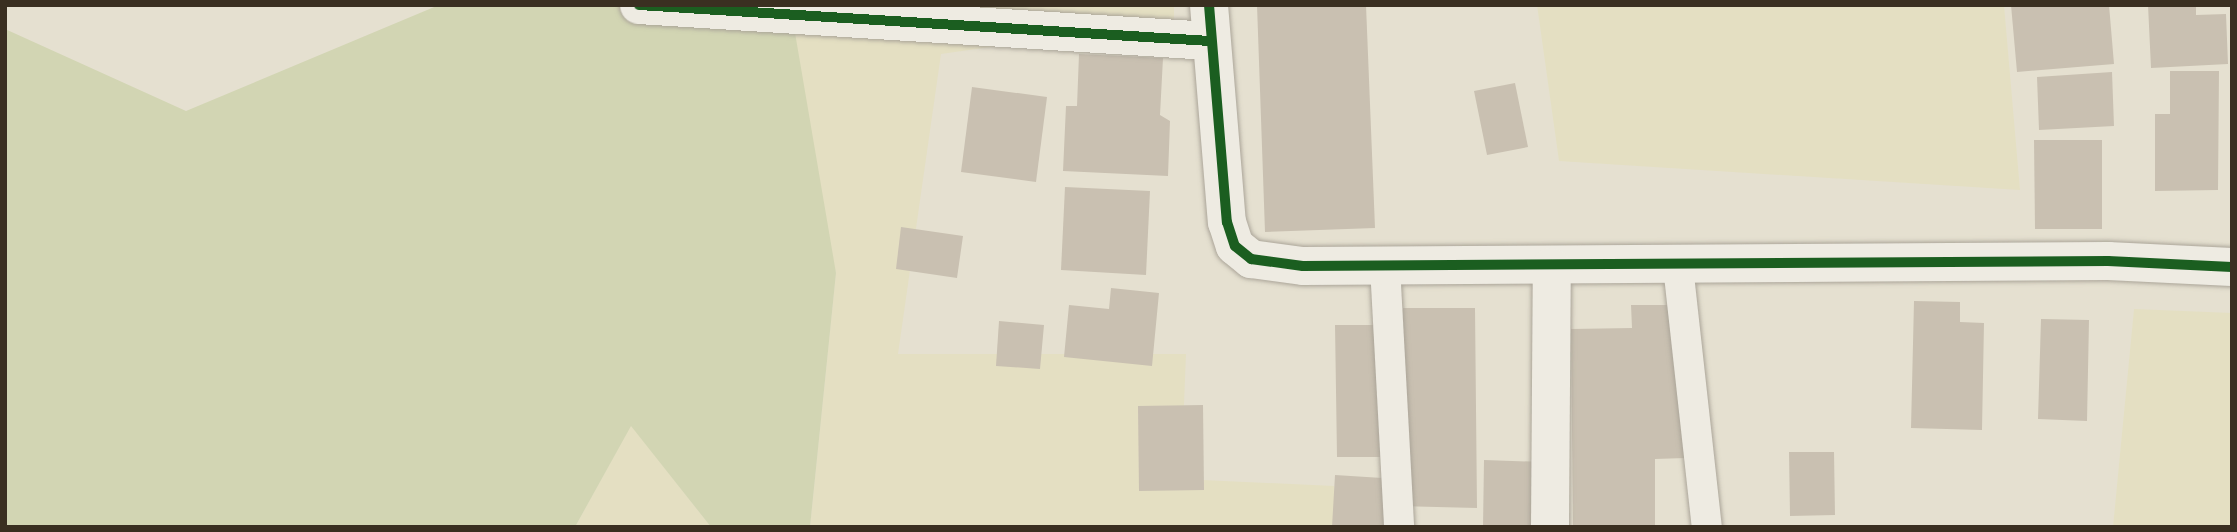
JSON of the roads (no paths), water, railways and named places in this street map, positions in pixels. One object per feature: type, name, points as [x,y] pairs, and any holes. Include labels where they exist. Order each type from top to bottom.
[{"type":"street","points":[[639,5],[1209,23],[1227,222],[1235,246],[1251,259],[1272,263],[1552,267],[2108,261],[2232,267]]},
{"type":"street","points":[[1550,527],[1552,267]]},
{"type":"lane","points":[[1385,266],[1399,527]]},
{"type":"lane","points":[[1678,266],[1707,527]]}]
